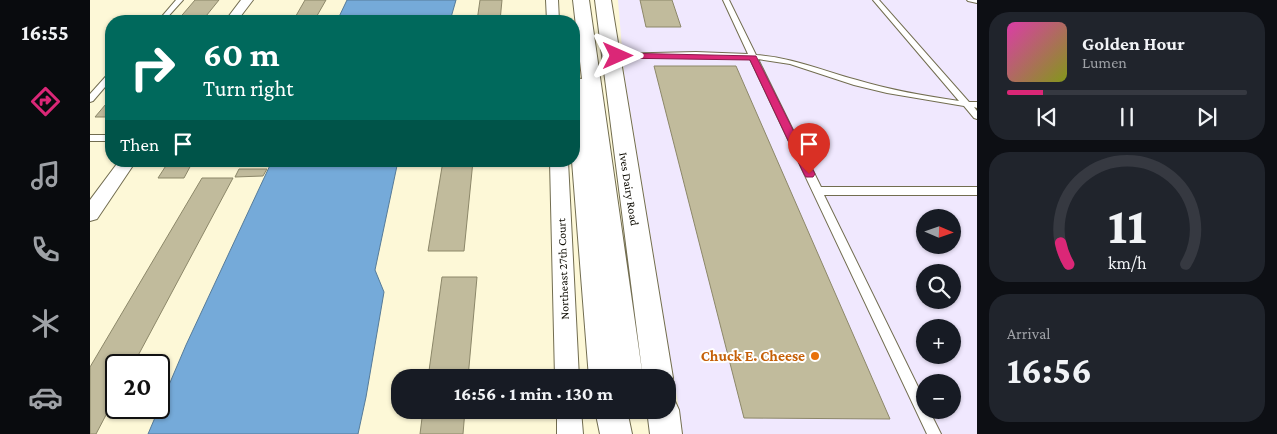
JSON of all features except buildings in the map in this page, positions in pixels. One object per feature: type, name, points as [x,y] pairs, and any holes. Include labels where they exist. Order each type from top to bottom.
[{"type":"street","points":[[236,15],[247,0]]},
{"type":"street","points":[[552,0],[553,15]]},
{"type":"street","points":[[570,0],[571,15]]},
{"type":"street","name":"Ives Dairy Road","points":[[581,0],[627,369]]},
{"type":"street","name":"Ives Dairy Road","points":[[603,0],[657,369]]},
{"type":"street","points":[[580,138],[603,369]]},
{"type":"street","points":[[90,214],[124,167]]},
{"type":"street","name":"Northeast 27th Court","points":[[559,167],[567,369]]},
{"type":"street","points":[[569,419],[570,434]]},
{"type":"street","points":[[613,419],[616,434]]},
{"type":"street","points":[[628,419],[629,434]]},
{"type":"street","points":[[664,419],[666,434]]},
{"type":"lane","points":[[166,15],[180,0]]},
{"type":"lane","points":[[726,0],[934,434]]},
{"type":"lane","points":[[876,0],[977,116]]},
{"type":"lane","points":[[970,0],[977,1]]},
{"type":"lane","points":[[610,56],[782,60],[873,87],[936,100],[977,105]]},
{"type":"lane","points":[[90,99],[105,83]]},
{"type":"lane","points":[[90,138],[105,138]]},
{"type":"lane","points":[[817,191],[977,191]]},
{"type":"shaded area","points":[[618,0],[977,0],[977,434],[683,434],[676,391],[676,369],[672,369],[624,73]]},
{"type":"water","points":[[347,0],[456,0],[452,15],[340,15]]},
{"type":"water","points":[[269,167],[397,167],[375,270],[384,292],[358,434],[148,434],[154,419],[170,419],[170,382]]},
{"type":"place","name":"Chuck E. Cheese","points":[[815,356]]},
{"type":"route","points":[[618,56],[739,56],[753,58],[809,174]]}]
